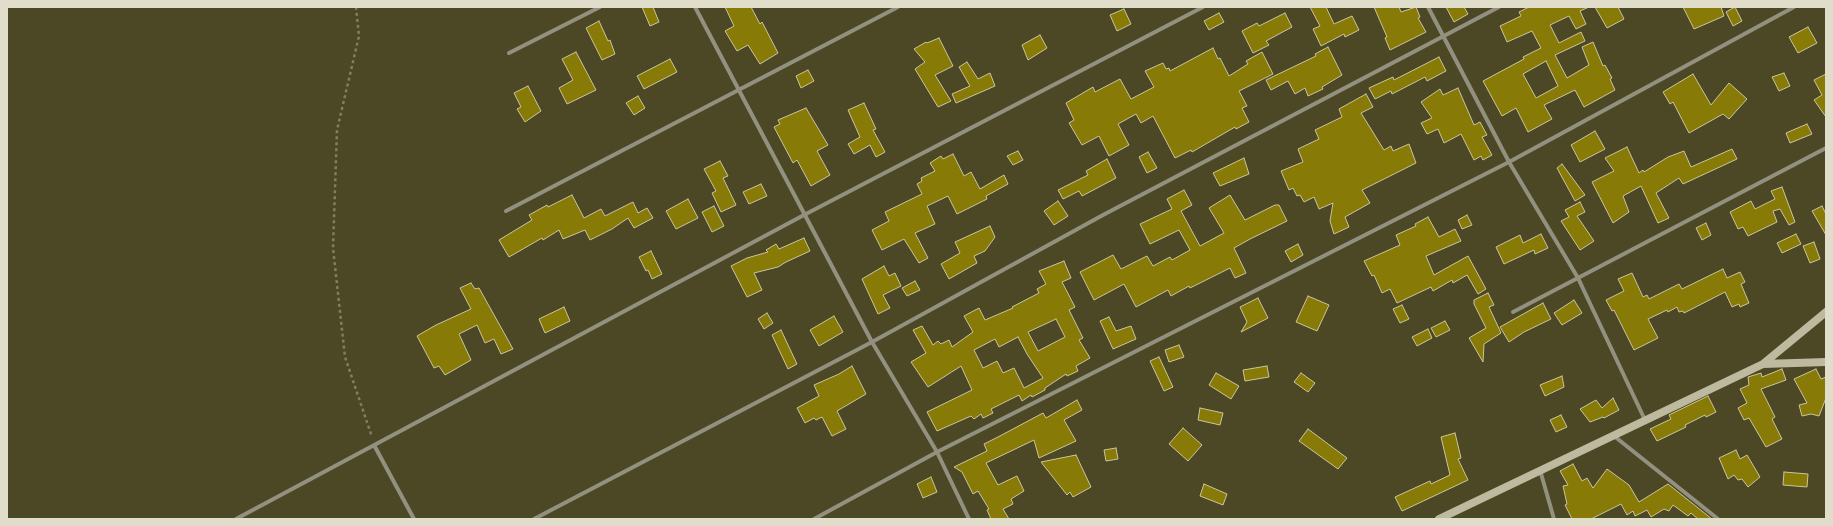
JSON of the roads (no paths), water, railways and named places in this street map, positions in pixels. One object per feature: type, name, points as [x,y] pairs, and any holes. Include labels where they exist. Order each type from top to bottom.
[{"type":"main road","points":[[1439,519],[1763,364],[1826,312]]},
{"type":"main road","points":[[1763,364],[1826,362]]},
{"type":"street","points":[[509,53],[600,7]]},
{"type":"street","points":[[694,7],[872,342],[937,452],[969,519]]},
{"type":"street","points":[[506,211],[898,7]]},
{"type":"street","points":[[236,519],[804,216],[1203,7]]},
{"type":"street","points":[[1428,7],[1509,162],[1578,278],[1645,420]]},
{"type":"street","points":[[534,519],[872,342],[1103,215],[1443,38],[1499,7]]},
{"type":"street","points":[[814,519],[937,452],[1509,162],[1794,7]]},
{"type":"street","points":[[1513,312],[1826,148]]},
{"type":"street","points":[[1614,436],[1718,519]]},
{"type":"street","points":[[374,446],[414,519]]},
{"type":"street","points":[[1540,470],[1554,519]]}]
